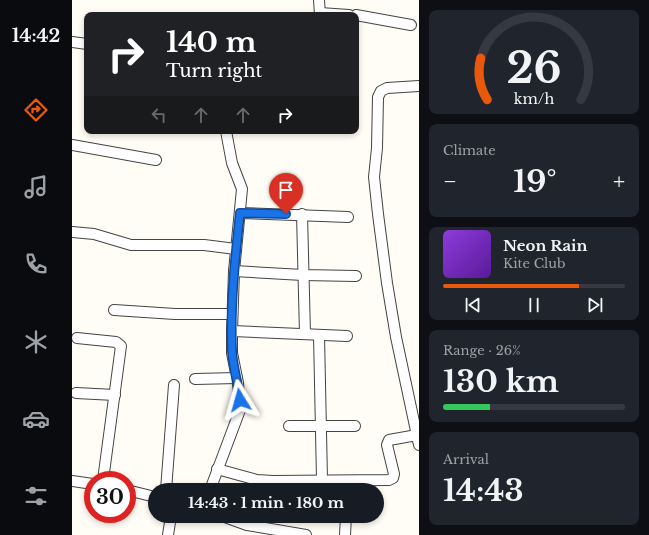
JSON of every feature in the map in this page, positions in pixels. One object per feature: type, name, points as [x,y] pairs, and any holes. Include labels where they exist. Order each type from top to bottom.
[{"type":"street","points":[[318,0],[320,12]]},
{"type":"street","points":[[359,16],[411,25]]},
{"type":"street","points":[[72,42],[84,44]]},
{"type":"street","points":[[217,469],[257,480],[389,480],[393,478],[394,474],[387,445],[389,440],[418,441],[396,337],[387,283],[374,177],[377,148],[378,97],[381,91],[387,88],[419,86]]},
{"type":"street","points":[[212,483],[240,410],[237,378],[232,353],[232,314],[234,271],[242,189],[232,163],[227,134]]},
{"type":"street","points":[[72,145],[156,160]]},
{"type":"street","points":[[240,213],[302,214],[348,217]]},
{"type":"street","points":[[302,214],[305,334]]},
{"type":"street","points":[[72,232],[94,234],[131,245],[204,245],[236,249]]},
{"type":"street","points":[[234,271],[356,276]]},
{"type":"street","points":[[114,310],[175,314],[232,314]]},
{"type":"street","points":[[232,330],[348,336]]},
{"type":"street","points":[[319,335],[322,480]]},
{"type":"street","points":[[77,338],[116,342],[121,346],[104,471]]},
{"type":"street","points":[[194,379],[237,378]]},
{"type":"street","points":[[167,483],[174,385]]},
{"type":"street","points":[[76,393],[115,395]]},
{"type":"street","points":[[289,426],[355,426]]},
{"type":"street","points":[[72,481],[84,483]]},
{"type":"street","points":[[136,492],[148,495]]},
{"type":"street","points":[[168,535],[170,523]]},
{"type":"street","points":[[241,523],[306,535]]},
{"type":"street","points":[[345,535],[346,523]]},
{"type":"route","points":[[240,400],[232,353],[234,271],[240,213],[286,214]]}]
